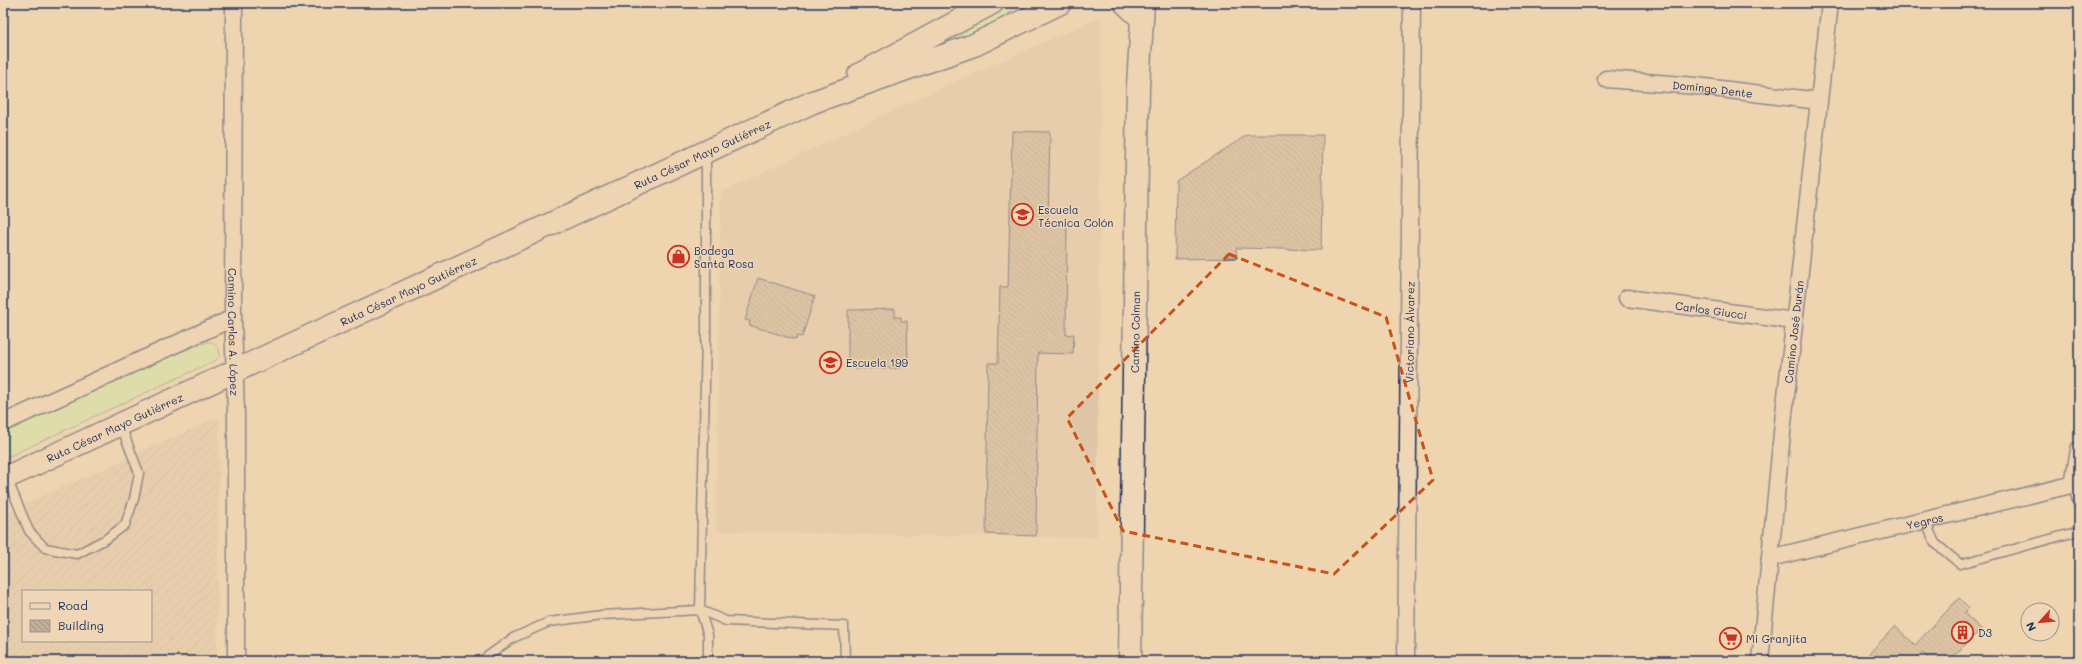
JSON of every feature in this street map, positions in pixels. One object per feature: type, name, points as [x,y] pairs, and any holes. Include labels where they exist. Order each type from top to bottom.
[{"type":"main road","name":"Ruta César Mayo Gutiérrez","points":[[813,102],[889,57],[992,3]]},
{"type":"main road","points":[[1012,26],[1032,3]]},
{"type":"main road","name":"Ruta César Mayo Gutiérrez","points":[[5,478],[813,102],[974,45],[1060,3]]},
{"type":"main road","points":[[1125,3],[1143,11]]},
{"type":"main road","name":"Camino Colman","points":[[1130,661],[1134,256],[1138,86],[1143,11]]},
{"type":"street","name":"Camino Carlos A. López","points":[[234,3],[233,318],[236,661]]},
{"type":"street","name":"Victoriano Álvarez","points":[[1406,661],[1412,3]]},
{"type":"street","name":"Camino José Durán","points":[[1760,661],[1794,321],[1830,3]]},
{"type":"street","name":"Domingo Dente","points":[[1606,79],[1696,86],[1819,101]]},
{"type":"street","name":"Carlos Giucci","points":[[1627,298],[1794,321]]},
{"type":"street","points":[[3,423],[233,318]]},
{"type":"street","points":[[2076,483],[2079,450]]},
{"type":"street","name":"Yegros","points":[[1770,558],[2076,483]]},
{"type":"lane","points":[[706,152],[706,337],[700,610],[708,635],[708,661]]},
{"type":"lane","points":[[5,478],[29,531],[45,548],[77,554],[106,539],[125,525],[134,499],[139,473],[120,424]]},
{"type":"lane","points":[[2076,483],[2079,508]]},
{"type":"lane","points":[[1924,521],[1935,543],[1960,564],[2079,531]]},
{"type":"lane","points":[[481,661],[513,638],[549,622],[602,615],[700,610],[726,621],[844,626],[845,661]]},
{"type":"highlighted area","points":[[1229,254],[1386,317],[1433,480],[1334,574],[1123,531],[1067,418]]},
{"type":"shaded area","points":[[1101,17],[1097,537],[942,536],[716,531],[721,192],[947,85]]},
{"type":"shaded area","points":[[219,417],[217,661],[3,661],[3,517],[8,512]]},
{"type":"green space","points":[[1009,3],[1022,3],[991,25],[958,39],[933,47],[977,19]]},
{"type":"green space","points":[[207,342],[213,342],[219,349],[220,356],[216,360],[3,459],[3,431],[166,357]]},
{"type":"building","points":[[1012,131],[1050,132],[1048,222],[1067,222],[1066,335],[1074,334],[1073,354],[1038,353],[1036,536],[986,534],[988,363],[998,363],[1000,287],[1008,287]]},
{"type":"building","points":[[1247,135],[1323,135],[1321,250],[1236,248],[1237,258],[1175,259],[1176,181]]},
{"type":"building","points":[[758,278],[815,296],[802,337],[797,336],[796,340],[749,325],[750,321],[745,320]]},
{"type":"building","points":[[895,309],[895,317],[901,317],[901,321],[907,321],[908,363],[900,363],[900,368],[854,369],[854,365],[848,365],[848,310]]},
{"type":"building","points":[[1959,598],[1969,608],[1964,613],[1981,629],[1949,661],[1931,661],[1922,652],[1914,661],[1862,661],[1895,626],[1915,645]]},
{"type":"place","name":"Escuela Técnica Colón","points":[[1022,215]]},
{"type":"place","name":"Bodega Santa Rosa","points":[[678,256]]},
{"type":"place","name":"Escuela 199","points":[[831,362]]},
{"type":"place","name":"D3","points":[[1962,632]]},
{"type":"place","name":"Mi Granjita","points":[[1731,638]]}]
